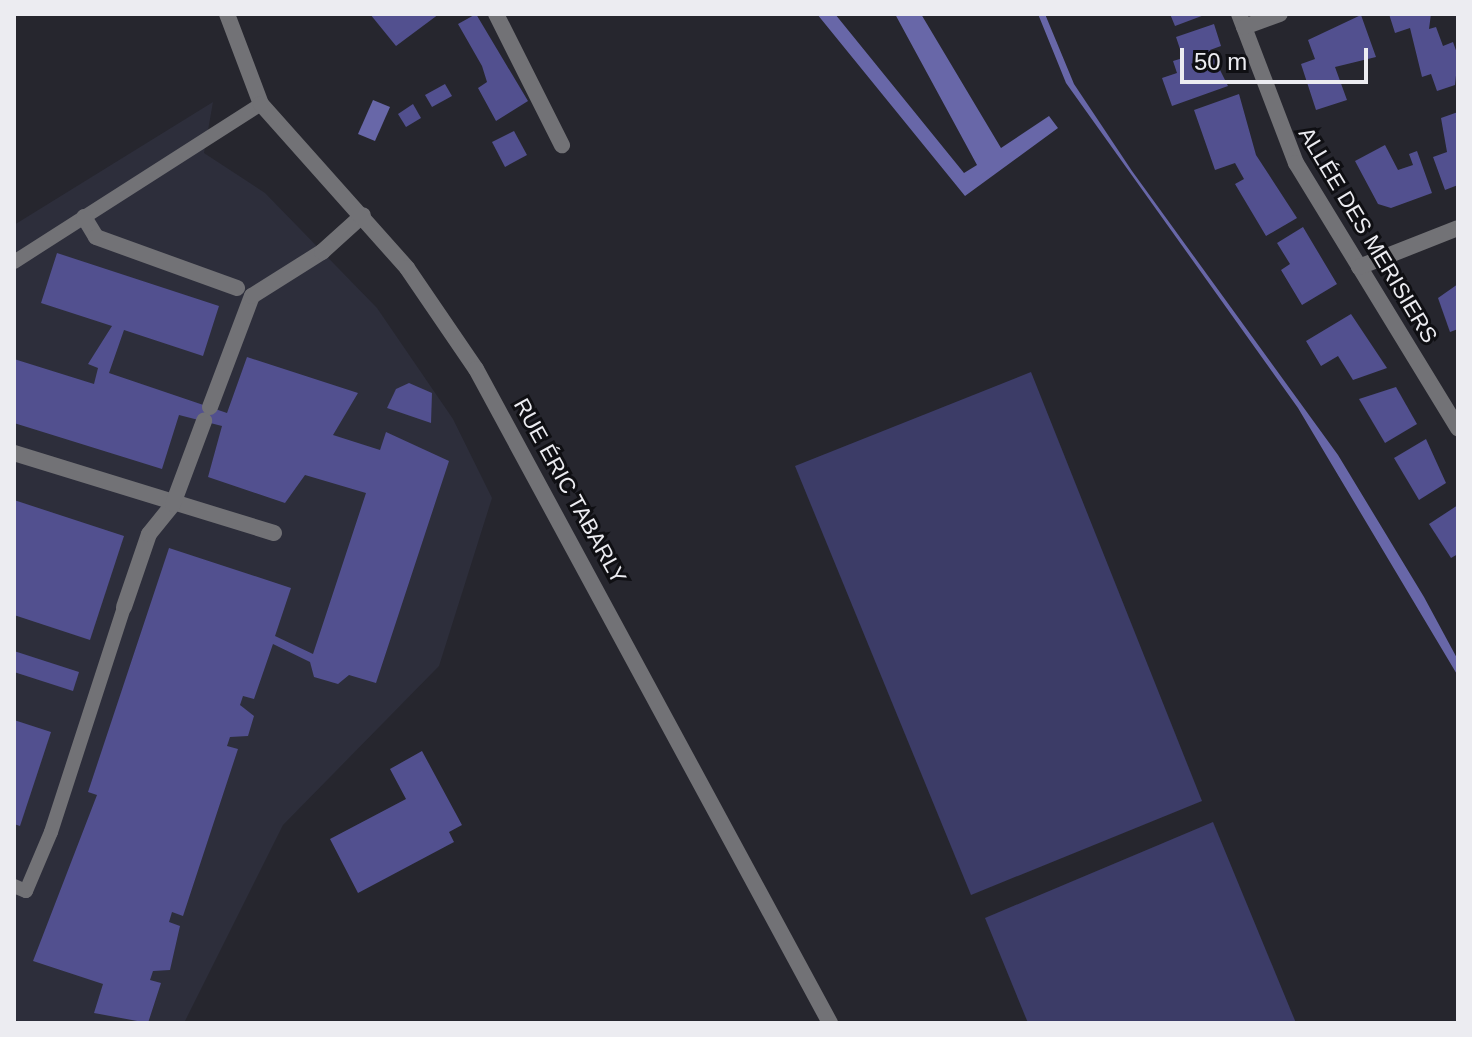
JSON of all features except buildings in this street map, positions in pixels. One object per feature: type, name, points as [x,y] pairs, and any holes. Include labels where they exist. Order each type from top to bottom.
[{"type":"street","name":"RUE ÉRIC TABARLY","points":[[227,14],[261,104],[363,215],[431,298],[524,450],[830,1023]]},
{"type":"street","points":[[496,14],[562,145]]},
{"type":"street","points":[[1241,21],[1280,14]]},
{"type":"street","name":"ALLÉE DES MERISIERS","points":[[1241,21],[1280,132],[1458,428]]},
{"type":"street","points":[[124,607],[149,534],[173,504],[252,296],[322,252],[363,215]]},
{"type":"street","points":[[84,217],[96,237],[237,288]]},
{"type":"street","points":[[1359,267],[1458,228]]},
{"type":"street","points":[[14,453],[274,533]]},
{"type":"lane","points":[[14,262],[261,104]]},
{"type":"lane","points":[[14,886],[26,891],[51,832],[124,607]]},
{"type":"shaded area","points":[[817,14],[835,14],[964,173],[977,165],[895,14],[921,14],[1001,148],[1049,116],[1058,128],[965,196]]},
{"type":"shaded area","points":[[1038,14],[1045,14],[1074,84],[1132,171],[1338,455],[1424,597],[1458,660],[1458,676],[1298,408],[1066,83]]},
{"type":"shaded area","points":[[373,100],[390,107],[375,141],[358,134]]},
{"type":"shaded area","points":[[213,102],[204,153],[265,193],[377,308],[453,419],[492,498],[439,666],[283,825],[184,1023],[14,1023],[14,225]]},
{"type":"shaded area","points":[[1031,372],[1202,801],[971,895],[795,466]]},
{"type":"shaded area","points":[[1213,822],[1296,1023],[1028,1023],[985,918]]}]
